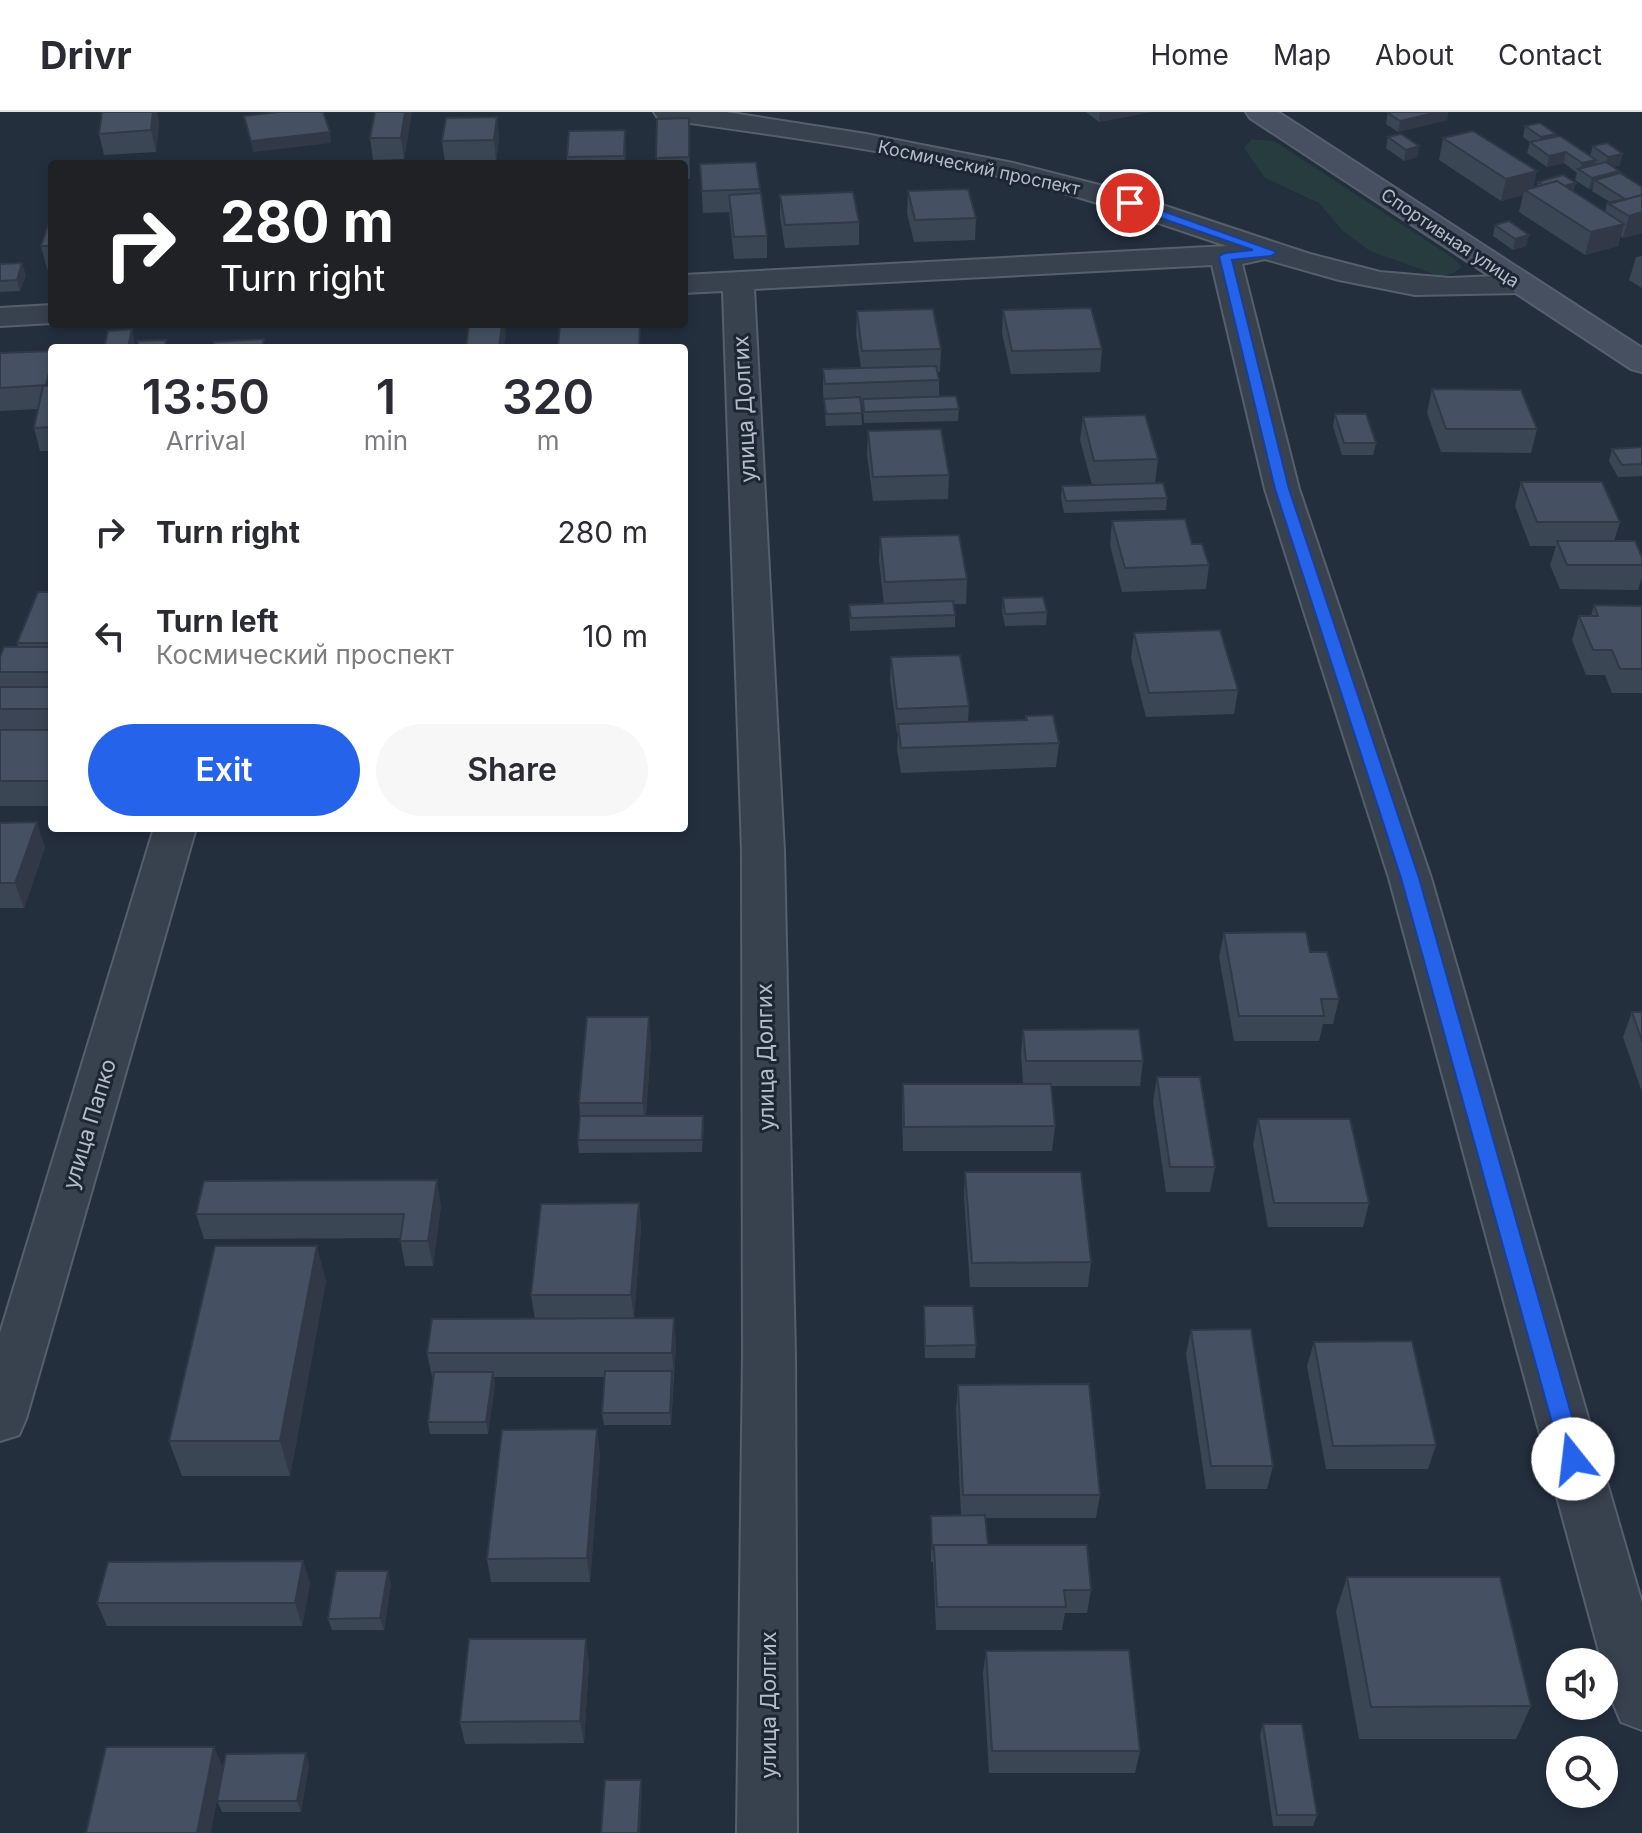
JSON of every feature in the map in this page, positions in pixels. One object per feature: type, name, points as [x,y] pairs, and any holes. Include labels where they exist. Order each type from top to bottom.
[{"type":"street","name":"Космический проспект","points":[[668,112],[789,129],[1059,183],[1154,210],[1271,252],[1382,281],[1440,287],[1519,284]]},
{"type":"street","name":"Спортивная улица","points":[[1260,112],[1642,362]]},
{"type":"street","points":[[688,284],[1271,252]]},
{"type":"street","points":[[1225,256],[1282,489],[1410,878],[1642,1703]]},
{"type":"street","name":"улица Долгих","points":[[738,282],[763,851],[769,1356],[767,1833]]},
{"type":"street","points":[[0,317],[48,314]]},
{"type":"street","name":"улица Папко","points":[[0,1419],[174,832]]},
{"type":"green space","points":[[1252,139],[1274,141],[1453,258],[1462,267],[1454,273],[1440,276],[1370,251],[1343,231],[1319,203],[1265,178],[1244,148]]},
{"type":"building","points":[[102,112],[153,112],[151,130],[99,134]]},
{"type":"building","points":[[323,112],[330,132],[251,141],[244,116]]},
{"type":"building","points":[[375,112],[405,112],[401,138],[370,138]]},
{"type":"building","points":[[1438,112],[1400,121],[1388,113]]},
{"type":"building","points":[[497,117],[494,140],[442,141],[446,118]]},
{"type":"building","points":[[689,118],[689,157],[656,158],[657,119]]},
{"type":"building","points":[[1540,123],[1556,134],[1541,137],[1525,126]]},
{"type":"building","points":[[625,130],[624,156],[567,157],[569,131]]},
{"type":"building","points":[[1473,131],[1537,171],[1506,179],[1443,138]]},
{"type":"building","points":[[1401,134],[1419,146],[1406,150],[1388,137]]},
{"type":"building","points":[[1560,136],[1596,160],[1582,163],[1566,152],[1549,156],[1530,142]]},
{"type":"building","points":[[1607,143],[1623,154],[1608,157],[1593,146]]},
{"type":"building","points":[[756,162],[760,189],[702,191],[700,164]]},
{"type":"building","points":[[1606,162],[1619,171],[1592,178],[1578,169]]},
{"type":"building","points":[[1620,173],[1642,187],[1642,195],[1609,204],[1625,199],[1595,180]]},
{"type":"building","points":[[1563,175],[1576,183],[1564,186],[1557,181],[1543,185],[1538,182]]},
{"type":"building","points":[[1557,181],[1624,224],[1591,232],[1525,190]]},
{"type":"building","points":[[968,189],[976,218],[915,220],[908,191]]},
{"type":"building","points":[[853,192],[859,222],[785,225],[780,195]]},
{"type":"building","points":[[761,193],[767,236],[734,237],[729,195]]},
{"type":"building","points":[[1642,195],[1642,212],[1629,216],[1609,204]]},
{"type":"building","points":[[1509,221],[1529,235],[1515,239],[1495,225]]},
{"type":"building","points":[[48,225],[48,246],[41,246]]},
{"type":"building","points":[[22,263],[17,280],[0,281],[0,264]]},
{"type":"building","points":[[1091,308],[1102,349],[1012,351],[1003,310]]},
{"type":"building","points":[[933,309],[941,349],[862,351],[857,311]]},
{"type":"building","points":[[468,328],[502,328],[500,344],[466,344]]},
{"type":"building","points":[[560,328],[640,328],[639,344],[558,344]]},
{"type":"building","points":[[132,329],[129,344],[105,344],[108,331]]},
{"type":"building","points":[[264,339],[263,344],[214,342]]},
{"type":"building","points":[[166,340],[166,344],[138,344],[138,341]]},
{"type":"building","points":[[48,351],[46,385],[0,388],[0,353]]},
{"type":"building","points":[[936,366],[939,380],[825,384],[823,369]]},
{"type":"building","points":[[48,385],[48,427],[34,428],[43,386]]},
{"type":"building","points":[[1432,389],[1521,390],[1537,429],[1446,429]]},
{"type":"building","points":[[956,396],[959,409],[864,412],[863,399]]},
{"type":"building","points":[[860,397],[862,413],[826,414],[824,399]]},
{"type":"building","points":[[1335,414],[1366,414],[1376,443],[1344,443]]},
{"type":"building","points":[[1145,415],[1158,459],[1094,461],[1083,417]]},
{"type":"building","points":[[941,429],[949,475],[873,477],[868,431]]},
{"type":"building","points":[[1642,447],[1642,464],[1622,465],[1612,449]]},
{"type":"building","points":[[1521,482],[1602,482],[1620,522],[1537,522]]},
{"type":"building","points":[[1163,483],[1167,498],[1066,501],[1062,486]]},
{"type":"building","points":[[1185,519],[1192,544],[1202,544],[1209,565],[1125,568],[1112,521]]},
{"type":"building","points":[[959,535],[967,579],[885,582],[880,537]]},
{"type":"building","points":[[1557,541],[1635,541],[1642,565],[1567,565]]},
{"type":"building","points":[[38,592],[48,592],[48,643],[17,643]]},
{"type":"building","points":[[1043,597],[1047,612],[1005,614],[1003,598]]},
{"type":"building","points":[[953,601],[955,615],[851,618],[849,605]]},
{"type":"building","points":[[1594,605],[1642,606],[1642,669],[1620,669],[1612,650],[1593,650],[1579,616],[1598,616]]},
{"type":"building","points":[[1220,630],[1238,690],[1149,693],[1134,633]]},
{"type":"building","points":[[4,647],[48,647],[48,672],[0,672]]},
{"type":"building","points":[[960,655],[969,706],[897,709],[891,657]]},
{"type":"building","points":[[0,687],[48,687],[48,709],[0,709]]},
{"type":"building","points":[[1053,715],[1059,743],[901,748],[898,724],[1027,720],[1026,716]]},
{"type":"building","points":[[0,730],[48,730],[48,781],[0,781]]},
{"type":"building","points":[[37,822],[15,883],[0,883],[0,823]]},
{"type":"building","points":[[1306,932],[1310,952],[1327,952],[1339,999],[1321,999],[1324,1016],[1239,1016],[1224,933]]},
{"type":"building","points":[[1632,1012],[1642,1012],[1642,1041]]},
{"type":"building","points":[[587,1017],[649,1017],[643,1103],[579,1103]]},
{"type":"building","points":[[1139,1029],[1143,1061],[1026,1061],[1023,1030]]},
{"type":"building","points":[[1157,1077],[1200,1077],[1215,1167],[1170,1167]]},
{"type":"building","points":[[903,1084],[1051,1084],[1055,1126],[904,1127]]},
{"type":"building","points":[[580,1116],[703,1116],[702,1140],[578,1140]]},
{"type":"building","points":[[1258,1119],[1350,1119],[1369,1203],[1274,1203]]},
{"type":"building","points":[[965,1172],[1081,1172],[1091,1262],[972,1263]]},
{"type":"building","points":[[437,1180],[428,1241],[400,1241],[404,1214],[196,1214],[204,1181]]},
{"type":"building","points":[[639,1203],[631,1295],[531,1295],[541,1204]]},
{"type":"building","points":[[215,1246],[317,1246],[280,1441],[169,1441]]},
{"type":"building","points":[[924,1306],[973,1306],[976,1345],[925,1346]]},
{"type":"building","points":[[674,1318],[672,1353],[427,1353],[432,1319]]},
{"type":"building","points":[[1251,1329],[1273,1466],[1211,1466],[1191,1330]]},
{"type":"building","points":[[1412,1341],[1436,1445],[1333,1446],[1314,1342]]},
{"type":"building","points":[[605,1371],[672,1371],[670,1413],[602,1413]]},
{"type":"building","points":[[434,1372],[493,1372],[486,1422],[428,1422]]},
{"type":"building","points":[[1089,1384],[1100,1495],[963,1495],[958,1385]]},
{"type":"building","points":[[597,1429],[587,1558],[487,1559],[502,1430]]},
{"type":"building","points":[[985,1515],[988,1545],[934,1545],[932,1550],[931,1516]]},
{"type":"building","points":[[934,1545],[1087,1545],[1091,1590],[1064,1590],[1066,1607],[937,1607]]},
{"type":"building","points":[[303,1561],[295,1603],[97,1603],[108,1562]]},
{"type":"building","points":[[336,1571],[388,1571],[380,1618],[328,1619]]},
{"type":"building","points":[[1347,1577],[1500,1577],[1531,1706],[1371,1707]]},
{"type":"building","points":[[469,1639],[586,1639],[580,1721],[460,1722]]},
{"type":"building","points":[[1129,1650],[1140,1751],[992,1751],[986,1651]]},
{"type":"building","points":[[1263,1724],[1302,1724],[1317,1815],[1277,1815]]},
{"type":"building","points":[[106,1747],[214,1747],[197,1833],[86,1833]]},
{"type":"building","points":[[306,1753],[297,1801],[217,1801],[226,1754]]},
{"type":"building","points":[[605,1780],[641,1780],[638,1833],[601,1833]]},
{"type":"route","points":[[1130,203],[1271,252],[1225,256],[1282,489],[1410,878],[1573,1459]]}]
